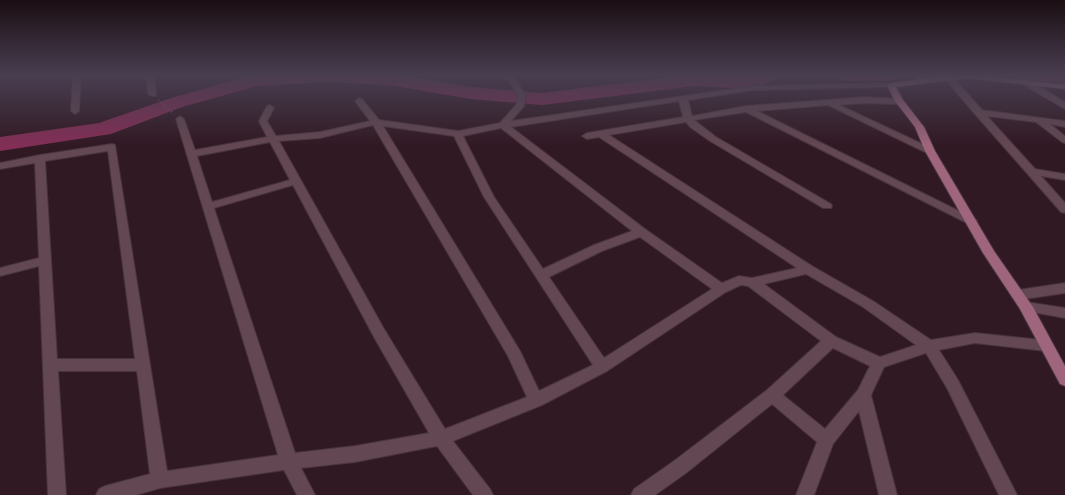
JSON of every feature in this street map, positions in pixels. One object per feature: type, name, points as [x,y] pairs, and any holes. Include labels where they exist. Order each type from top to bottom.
[{"type":"main road","points":[[898,98],[919,127],[930,151],[989,253],[1026,307],[1065,380]]},
{"type":"street","points":[[75,111],[76,98]]},
{"type":"street","points":[[503,125],[520,106],[521,98]]},
{"type":"street","points":[[191,154],[273,139],[320,135],[376,122],[458,134],[503,125],[689,98]]},
{"type":"street","points":[[762,98],[770,108]]},
{"type":"street","points":[[966,98],[1065,210]]},
{"type":"street","points":[[1054,98],[1065,106]]},
{"type":"street","points":[[683,99],[688,118],[693,125],[713,139],[827,206]]},
{"type":"street","points":[[587,136],[746,109],[830,104],[865,100],[899,101]]},
{"type":"street","points":[[359,101],[376,122],[501,330],[515,355],[536,400]]},
{"type":"street","points":[[830,104],[930,151]]},
{"type":"street","points":[[270,108],[263,121],[379,333],[441,438],[484,495]]},
{"type":"street","points":[[746,109],[971,221]]},
{"type":"street","points":[[978,112],[1036,118],[1065,124]]},
{"type":"street","points":[[1036,118],[1065,140]]},
{"type":"street","points":[[180,119],[288,461],[306,495]]},
{"type":"street","points":[[503,125],[641,232],[721,288]]},
{"type":"street","points":[[458,134],[489,197],[602,367]]},
{"type":"street","points":[[601,134],[808,269],[868,304],[929,346],[953,384],[1008,495]]},
{"type":"street","points":[[0,166],[112,147],[160,480]]},
{"type":"street","points":[[40,158],[57,495]]},
{"type":"street","points":[[1033,172],[1065,177]]},
{"type":"street","points":[[207,207],[296,182]]},
{"type":"street","points":[[541,274],[598,248],[641,232]]},
{"type":"street","points":[[0,272],[45,260]]},
{"type":"street","points":[[105,495],[160,480],[288,461],[355,454],[441,438],[536,400],[602,367],[721,288],[739,280],[752,282],[780,277],[808,269]]},
{"type":"street","points":[[752,282],[831,341],[879,363]]},
{"type":"street","points":[[1018,295],[1065,288]]},
{"type":"street","points":[[1026,307],[1065,313]]},
{"type":"street","points":[[804,495],[826,440],[862,395],[879,363],[929,346],[975,338],[1046,345]]},
{"type":"street","points":[[640,495],[680,467],[772,395],[831,341]]},
{"type":"street","points":[[50,365],[143,365]]},
{"type":"street","points":[[772,395],[826,440]]},
{"type":"street","points":[[862,395],[888,495]]},
{"type":"path","points":[[157,98],[180,119]]},
{"type":"waterway","points":[[0,144],[103,129],[192,98]]},
{"type":"waterway","points":[[531,98],[549,98]]}]
